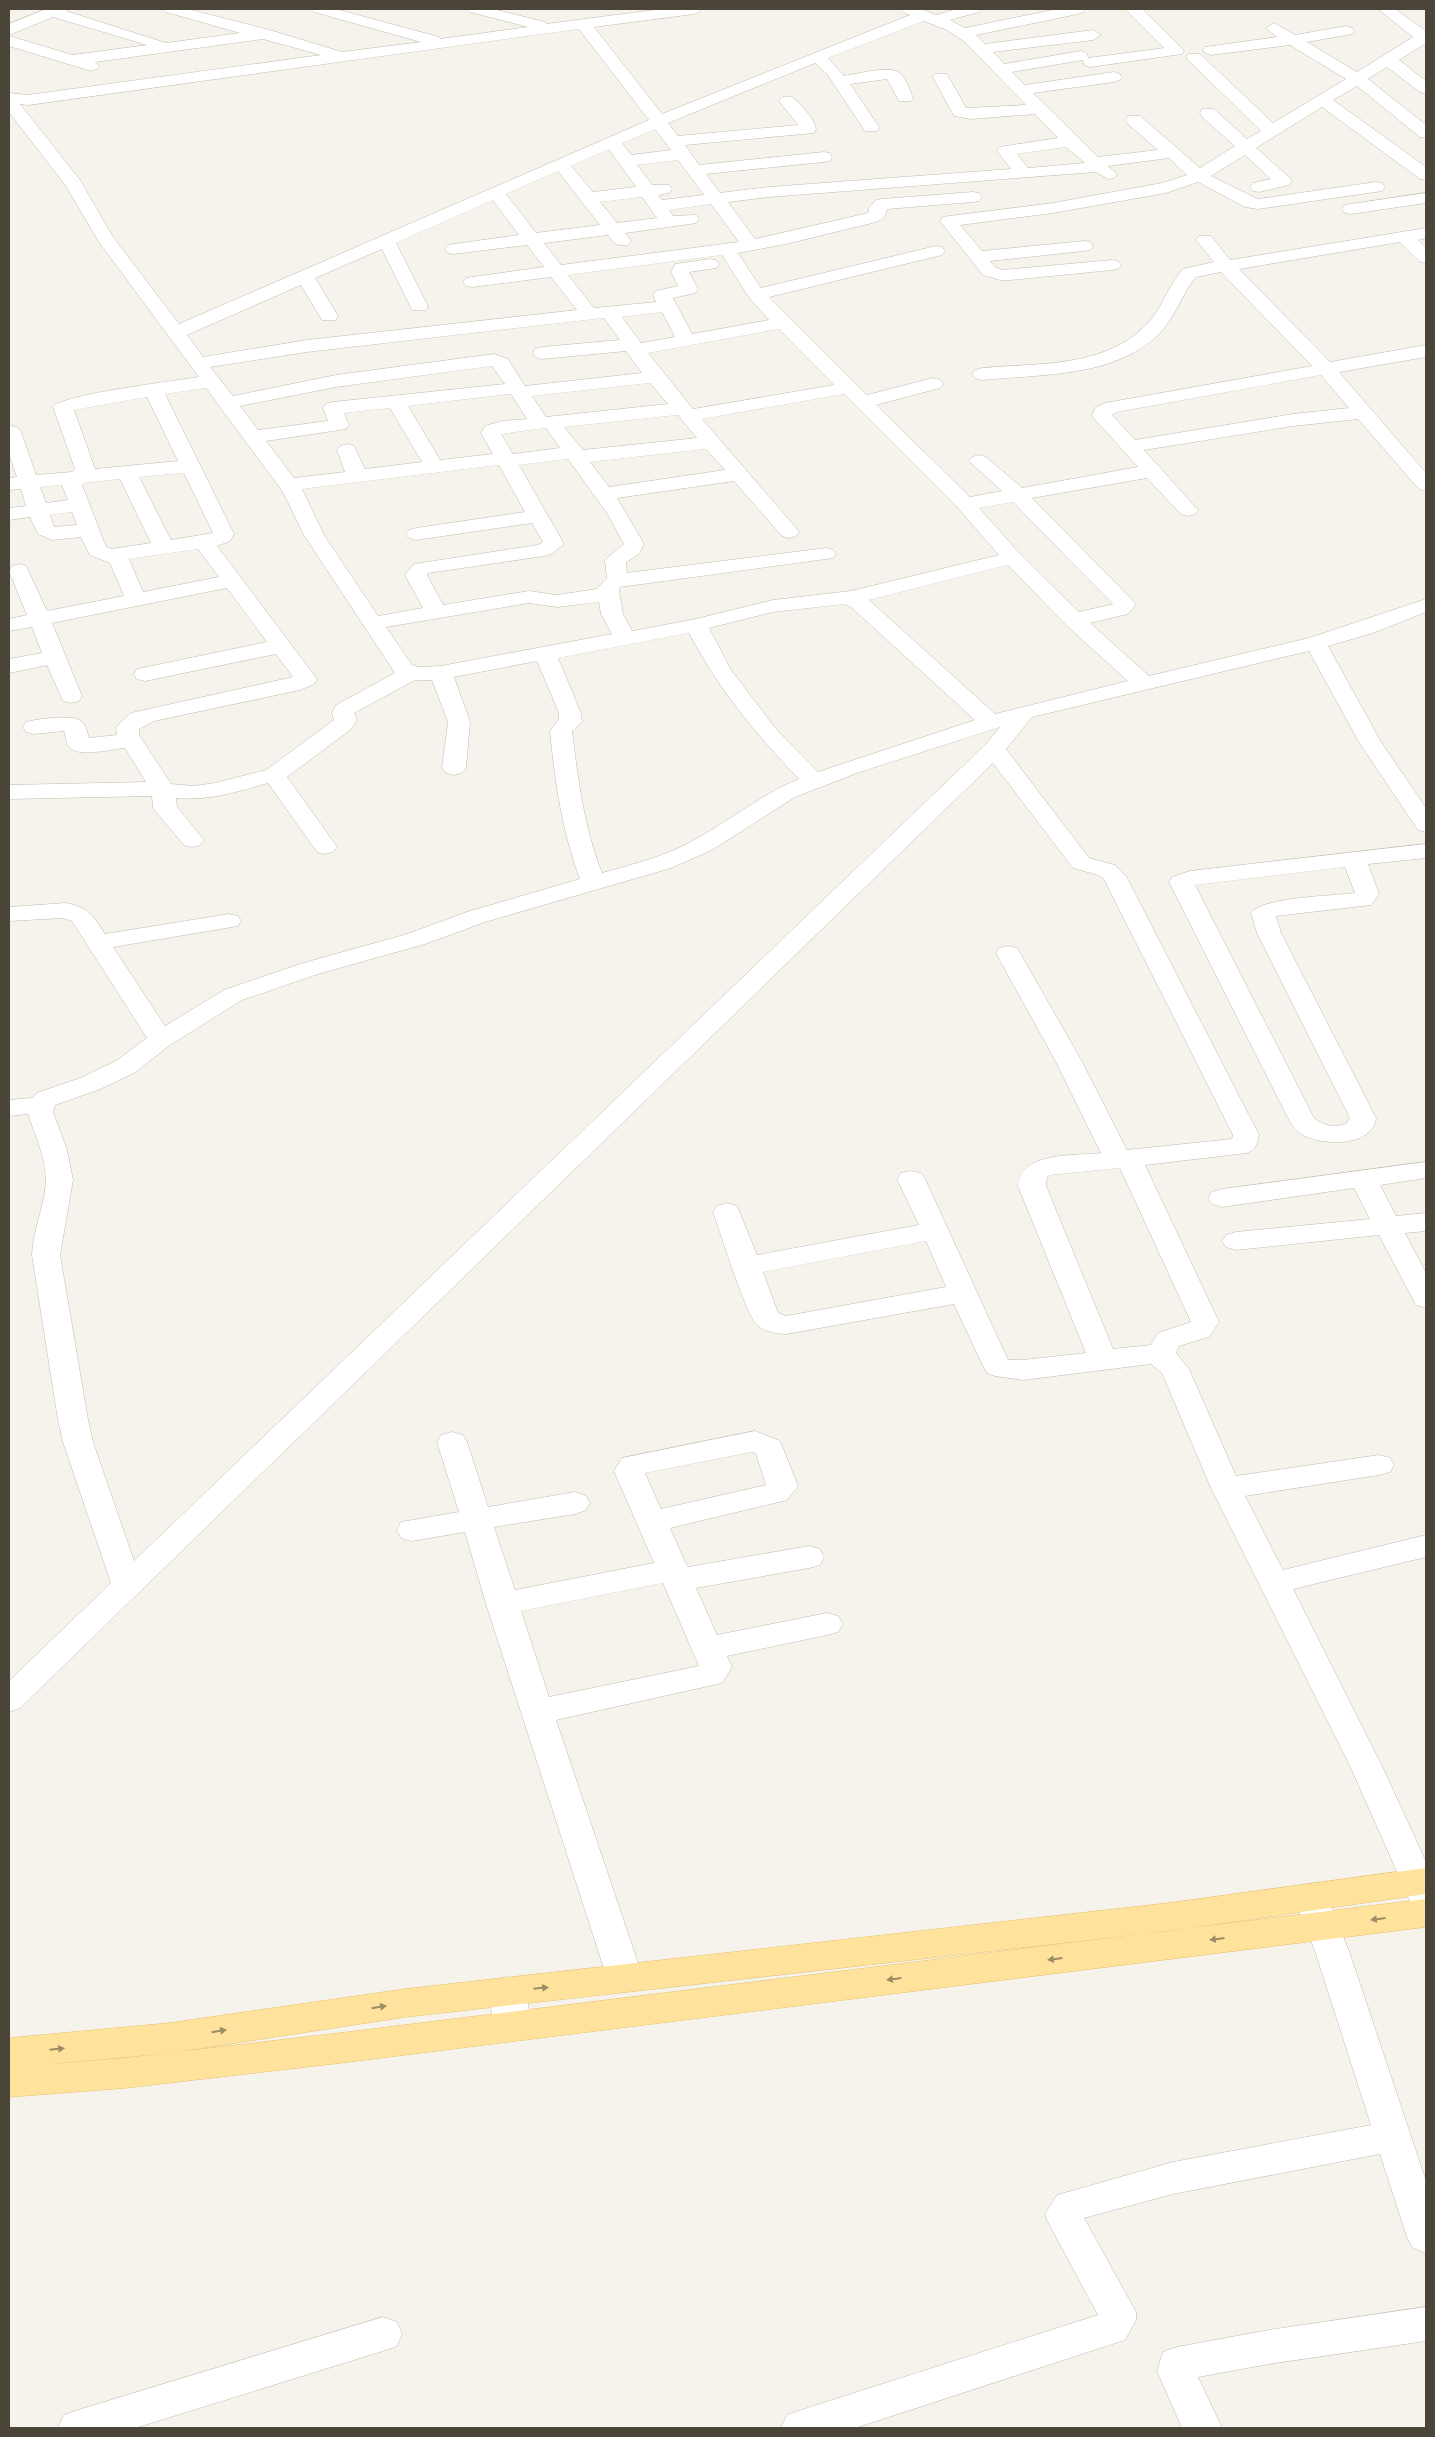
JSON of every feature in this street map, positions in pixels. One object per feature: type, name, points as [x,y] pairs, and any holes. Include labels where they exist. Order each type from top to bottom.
[{"type":"main road","points":[[9,2082],[125,2073],[513,2027],[1317,1912],[1424,1894]]},
{"type":"main road","points":[[9,2053],[170,2038],[405,2003],[1150,1919],[1317,1912]]},
{"type":"street","points":[[171,9],[343,56]]},
{"type":"street","points":[[318,9],[444,43]]},
{"type":"street","points":[[475,9],[552,29]]},
{"type":"street","points":[[639,9],[658,14]]},
{"type":"street","points":[[694,9],[144,84],[12,100],[74,184],[105,238],[288,485],[311,530],[404,670],[410,673],[441,673],[545,654],[696,625],[780,604],[850,598],[1013,558]]},
{"type":"street","points":[[908,9],[961,31],[1002,69],[1070,141],[1132,194]]},
{"type":"street","points":[[175,333],[657,122],[817,57],[931,17],[974,9]]},
{"type":"street","points":[[929,34],[961,31],[1078,9]]},
{"type":"street","points":[[1002,69],[1176,51],[1133,9]]},
{"type":"street","points":[[1112,265],[1000,275],[989,271],[949,223],[949,220],[1017,212],[1172,187],[1199,176],[1425,37],[1386,9]]},
{"type":"street","points":[[9,30],[56,11],[90,24],[168,46]]},
{"type":"street","points":[[222,23],[248,12]]},
{"type":"street","points":[[30,47],[90,24]]},
{"type":"street","points":[[583,24],[612,59],[657,122],[717,198],[714,216]]},
{"type":"street","points":[[1274,28],[1358,79],[1426,133]]},
{"type":"street","points":[[1211,50],[1346,31]]},
{"type":"street","points":[[74,60],[267,34]]},
{"type":"street","points":[[983,50],[1093,35]]},
{"type":"street","points":[[880,42],[910,37]]},
{"type":"street","points":[[9,41],[74,60],[144,84]]},
{"type":"street","points":[[817,57],[829,67],[840,81],[871,127]]},
{"type":"street","points":[[1194,57],[1271,131]]},
{"type":"street","points":[[1389,60],[1426,89]]},
{"type":"street","points":[[840,81],[890,74],[895,77],[905,98]]},
{"type":"street","points":[[941,77],[960,112],[971,114],[1040,109]]},
{"type":"street","points":[[1022,90],[1114,77]]},
{"type":"street","points":[[1322,100],[1426,175]]},
{"type":"street","points":[[626,161],[678,147],[808,129],[808,126],[787,102]]},
{"type":"street","points":[[1208,113],[1283,182],[1259,187]]},
{"type":"street","points":[[1134,120],[1199,176],[1255,204],[1376,187]]},
{"type":"street","points":[[1023,173],[1005,151],[1070,141]]},
{"type":"street","points":[[613,142],[696,259]]},
{"type":"street","points":[[658,206],[769,192],[1023,173],[1172,153]]},
{"type":"street","points":[[588,198],[646,190],[701,177],[824,157]]},
{"type":"street","points":[[562,165],[612,228],[633,267]]},
{"type":"street","points":[[751,246],[714,216],[612,228],[533,240],[449,242],[476,289],[556,271],[633,267],[731,256],[751,246],[870,218],[878,214],[878,208],[882,204],[976,202],[963,178]]},
{"type":"street","points":[[496,193],[589,314]]},
{"type":"street","points":[[1330,212],[1426,198]]},
{"type":"street","points":[[1017,212],[1058,270]]},
{"type":"street","points":[[982,374],[1069,365],[1117,355],[1142,340],[1161,319],[1188,273],[1426,232]]},
{"type":"street","points":[[1404,236],[1426,258]]},
{"type":"street","points":[[386,240],[419,306]]},
{"type":"street","points":[[1206,240],[1226,266],[1326,368],[1426,485]]},
{"type":"street","points":[[977,257],[1084,246]]},
{"type":"street","points":[[756,295],[936,251]]},
{"type":"street","points":[[731,256],[756,295],[783,323],[964,504],[1013,558],[1074,620],[1144,683]]},
{"type":"street","points":[[686,340],[663,298],[665,293],[690,289],[681,273],[681,268],[696,259]]},
{"type":"street","points":[[663,275],[681,273]]},
{"type":"street","points":[[305,276],[329,316]]},
{"type":"street","points":[[198,363],[307,346],[666,306]]},
{"type":"street","points":[[609,312],[655,377],[789,532]]},
{"type":"street","points":[[542,353],[634,347],[783,323]]},
{"type":"street","points":[[1188,510],[1150,471],[1102,416],[1102,412],[1112,407],[1426,351]]},
{"type":"street","points":[[228,403],[313,385],[371,376],[494,360],[502,363],[518,390],[575,454],[605,494],[620,517],[634,547],[614,560],[612,614],[625,638]]},
{"type":"street","points":[[371,376],[434,466]]},
{"type":"street","points":[[253,437],[339,425],[333,408],[387,401],[655,377]]},
{"type":"street","points":[[136,600],[119,559],[97,551],[72,485],[85,470],[63,407],[78,402],[211,381]]},
{"type":"street","points":[[863,402],[933,384]]},
{"type":"street","points":[[436,612],[416,574],[417,571],[428,566],[552,546],[553,541],[491,433],[492,430],[502,427],[684,412],[847,388]]},
{"type":"street","points":[[111,555],[218,540],[224,534],[153,390]]},
{"type":"street","points":[[1129,447],[1263,424],[1364,412]]},
{"type":"street","points":[[9,431],[19,483],[38,511],[47,532],[60,534],[90,530]]},
{"type":"street","points":[[288,485],[434,466],[713,442]]},
{"type":"street","points":[[347,450],[357,476]]},
{"type":"street","points":[[978,461],[1017,494],[1125,604],[1120,609],[1074,620]]},
{"type":"street","points":[[19,483],[189,466]]},
{"type":"street","points":[[964,504],[1150,471]]},
{"type":"street","points":[[126,472],[164,548]]},
{"type":"street","points":[[605,494],[740,474]]},
{"type":"street","points":[[9,514],[80,505]]},
{"type":"street","points":[[416,534],[539,516]]},
{"type":"street","points":[[192,840],[165,808],[163,790],[131,740],[127,727],[139,718],[302,682],[306,679],[203,542]]},
{"type":"street","points":[[372,623],[529,597],[557,601],[613,587],[826,554]]},
{"type":"street","points":[[19,570],[71,696]]},
{"type":"street","points":[[9,625],[232,581]]},
{"type":"street","points":[[850,598],[859,602],[990,722]]},
{"type":"street","points":[[9,1108],[40,1105],[46,1099],[115,1072],[213,1006],[255,986],[594,883],[663,864],[686,854],[787,792],[814,781],[1024,712],[1316,643],[1365,628],[1426,605]]},
{"type":"street","points":[[696,625],[721,672],[768,734],[814,781]]},
{"type":"street","points":[[1316,643],[1370,742],[1426,825]]},
{"type":"street","points":[[146,674],[282,646]]},
{"type":"street","points":[[545,654],[570,713],[571,722],[563,727],[561,732],[569,803],[575,835],[594,883]]},
{"type":"street","points":[[9,666],[54,656]]},
{"type":"street","points":[[9,792],[163,790],[204,792],[274,775],[342,725],[346,720],[343,713],[344,710],[410,673]]},
{"type":"street","points":[[441,673],[459,722],[459,738],[454,768]]},
{"type":"street","points":[[9,1700],[490,1238],[994,749],[1024,712]]},
{"type":"street","points":[[34,727],[71,724],[76,728],[79,744],[82,746],[131,740]]},
{"type":"street","points":[[994,749],[1081,863],[1086,866],[1107,870],[1114,876],[1246,1135],[1244,1144],[1238,1147],[1039,1169],[1032,1178],[1032,1186],[1103,1359]]},
{"type":"street","points":[[274,775],[325,846]]},
{"type":"street","points":[[1354,858],[1367,894],[1362,900],[1270,909],[1263,913],[1269,933],[1363,1118],[1362,1126],[1355,1130],[1344,1134],[1328,1134],[1315,1130],[1305,1124],[1181,882],[1190,878],[1209,875],[1354,858],[1426,851]]},
{"type":"street","points":[[9,914],[66,910],[75,912],[86,922],[161,1040]]},
{"type":"street","points":[[98,942],[229,921]]},
{"type":"street","points":[[1008,953],[1123,1160],[1205,1322],[1199,1330],[1168,1340],[1160,1355]]},
{"type":"street","points":[[40,1105],[40,1112],[59,1172],[59,1190],[46,1244],[46,1254],[73,1420],[78,1442],[127,1585]]},
{"type":"street","points":[[1222,1198],[1426,1170]]},
{"type":"street","points":[[911,1179],[997,1366],[1005,1369],[1023,1370],[1146,1354],[1160,1355],[1175,1369],[1226,1488],[1367,1768],[1424,1894]]},
{"type":"street","points":[[1362,1179],[1426,1299]]},
{"type":"street","points":[[727,1212],[766,1318],[775,1324],[786,1325],[962,1293]]},
{"type":"street","points":[[1236,1241],[1426,1222]]},
{"type":"street","points":[[746,1266],[934,1231]]},
{"type":"street","points":[[452,1442],[502,1604],[625,1978]]},
{"type":"street","points":[[1226,1488],[1379,1465]]},
{"type":"street","points":[[412,1530],[575,1503]]},
{"type":"street","points":[[537,1712],[711,1675],[716,1667],[652,1522]]},
{"type":"street","points":[[1274,1583],[1426,1546]]},
{"type":"street","points":[[502,1604],[676,1575],[809,1557]]},
{"type":"street","points":[[708,1648],[827,1624]]},
{"type":"street","points":[[1317,1912],[1332,1951],[1392,2136],[1416,2175],[1426,2237]]},
{"type":"street","points":[[507,1991],[513,2027]]},
{"type":"street","points":[[801,2428],[1111,2328],[1117,2320],[1116,2312],[1066,2220],[1064,2214],[1070,2206],[1173,2178],[1392,2136]]},
{"type":"street","points":[[1202,2428],[1176,2371],[1177,2364],[1270,2347],[1426,2324]]},
{"type":"street","points":[[78,2428],[384,2334]]}]
